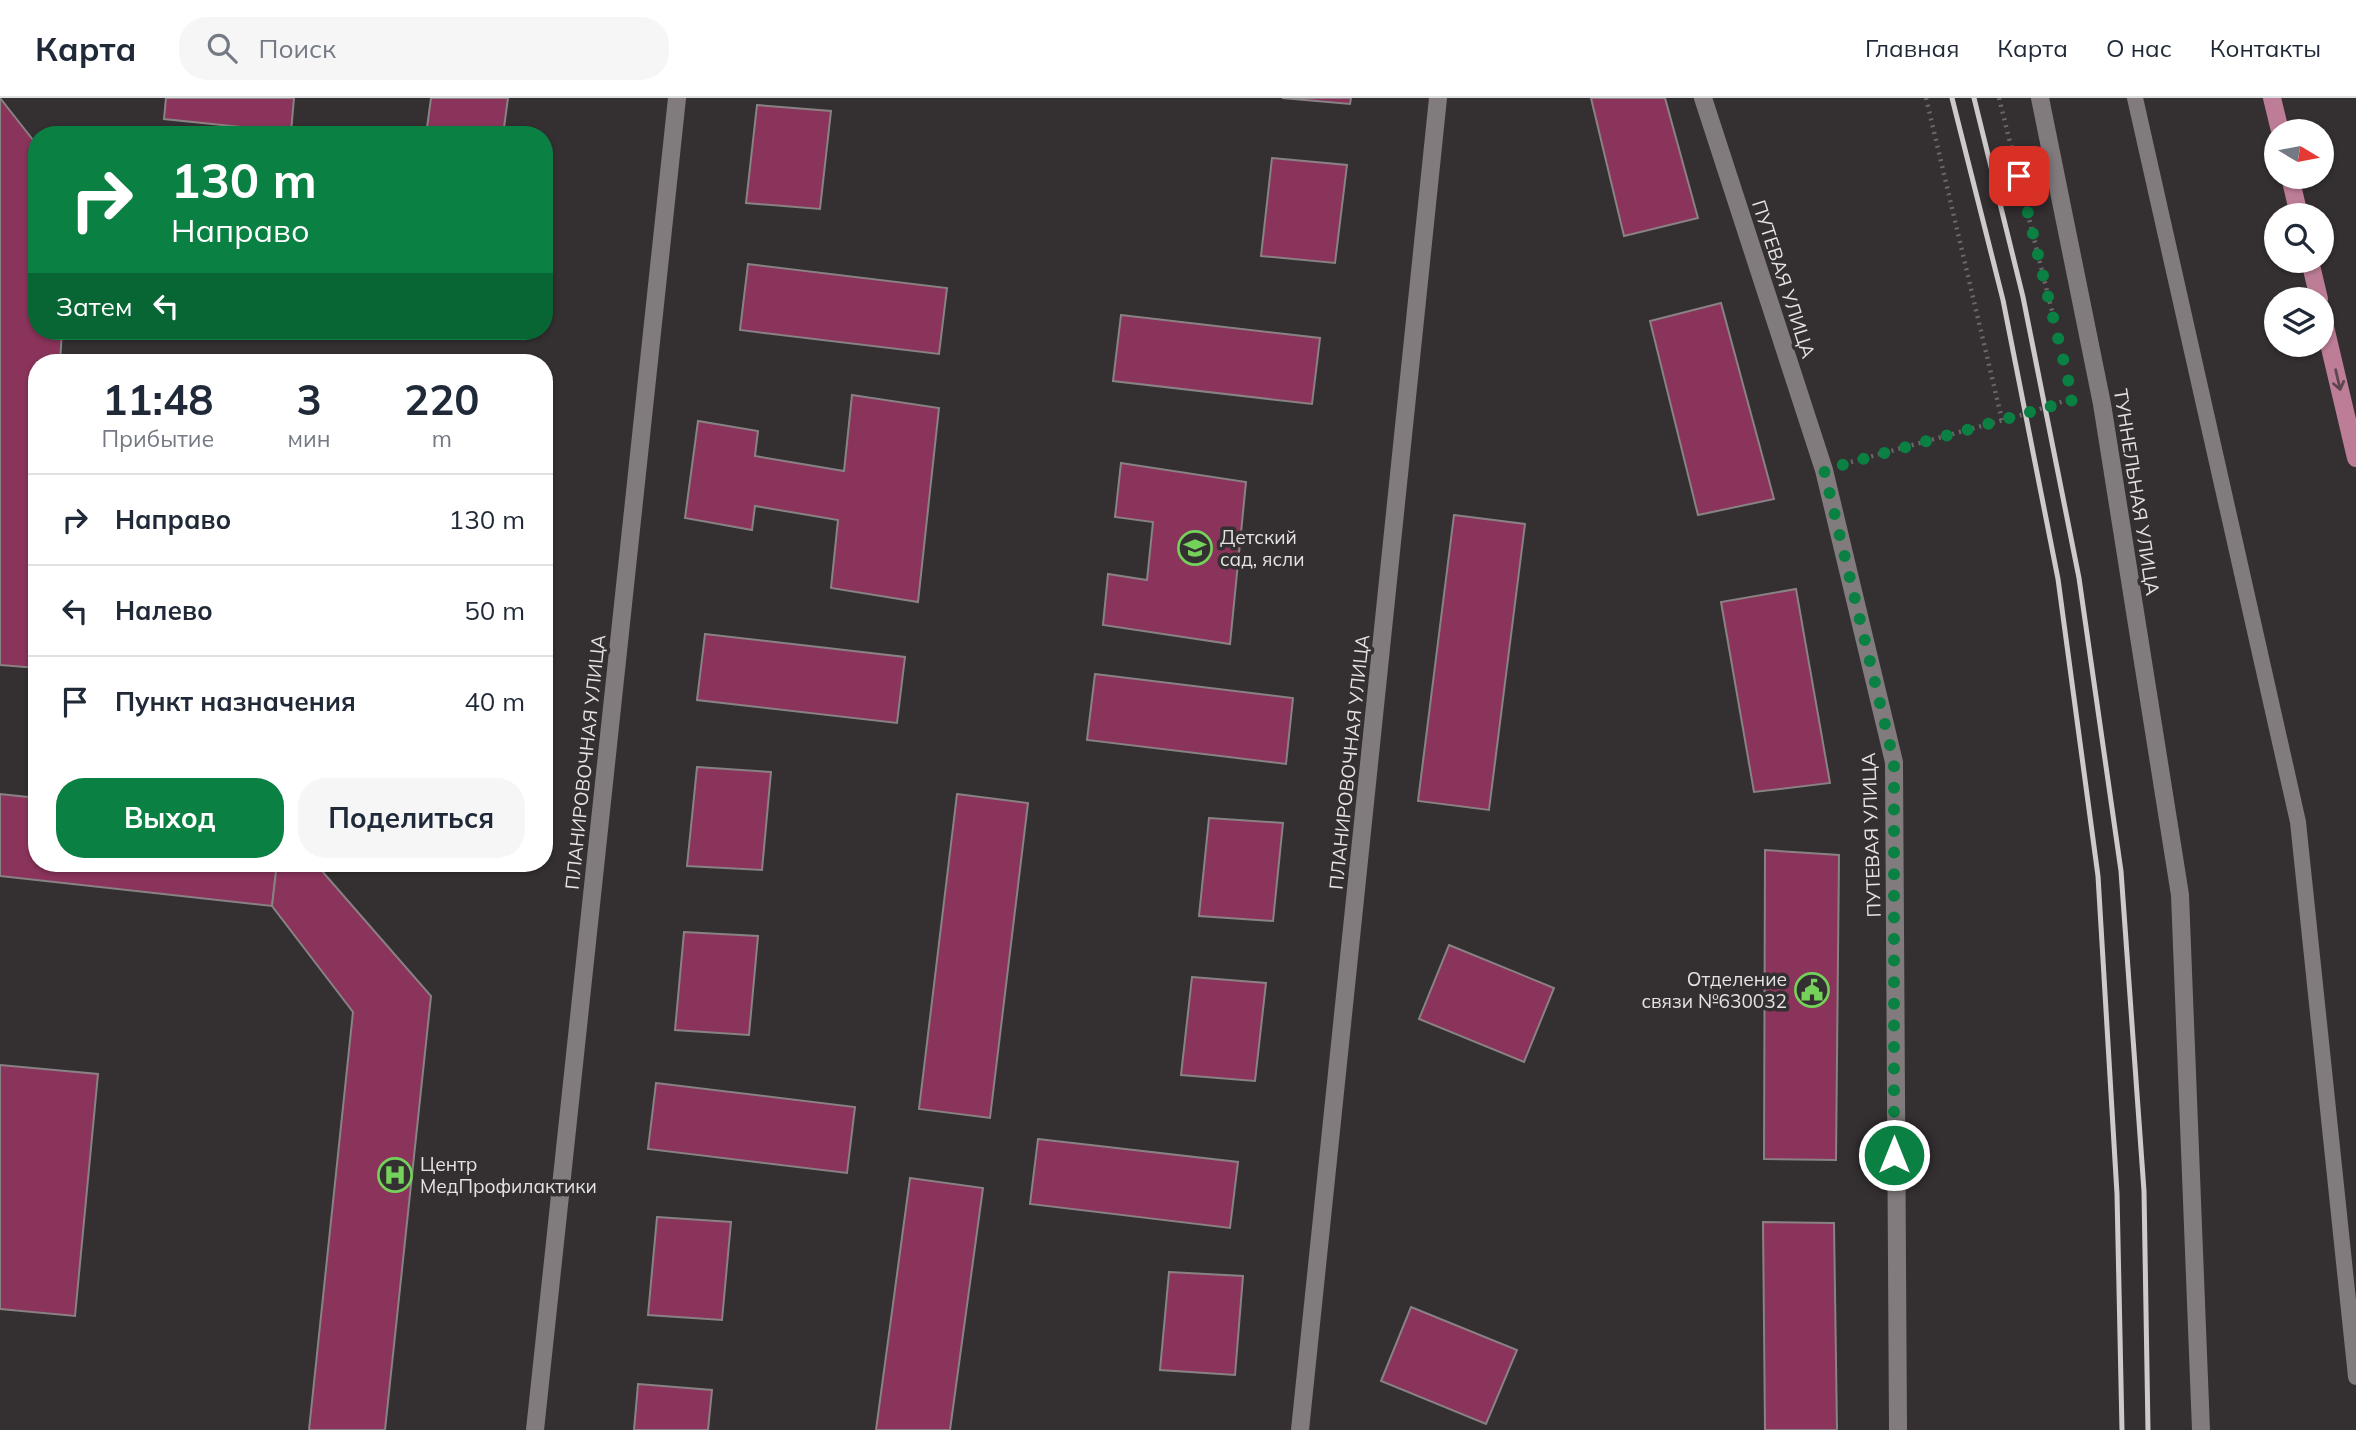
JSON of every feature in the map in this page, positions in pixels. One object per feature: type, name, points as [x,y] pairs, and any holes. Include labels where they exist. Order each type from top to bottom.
[{"type":"main road","points":[[2272,98],[2277,119]]},
{"type":"main road","points":[[2332,357],[2356,458]]},
{"type":"street","name":"ПЛАНИРОВОЧНАЯ УЛИЦА","points":[[535,1430],[677,98]]},
{"type":"street","name":"ПЛАНИРОВОЧНАЯ УЛИЦА","points":[[1300,1430],[1438,98]]},
{"type":"street","name":"ПУТЕВАЯ УЛИЦА","points":[[1703,98],[1824,470],[1894,762],[1898,1430]]},
{"type":"street","name":"ТУННЕЛЬНАЯ УЛИЦА","points":[[2040,98],[2102,404],[2180,895],[2202,1430]]},
{"type":"lane","points":[[2135,98],[2298,822],[2356,1377]]},
{"type":"path","points":[[1926,98],[2002,420]]},
{"type":"path","points":[[1999,98],[2054,320]]},
{"type":"path","points":[[1824,470],[2073,400],[2072,393]]},
{"type":"building","points":[[0,98],[28,134],[28,340],[61,340],[61,354],[28,354],[28,667],[0,665]]},
{"type":"building","points":[[166,98],[294,98],[292,126],[232,126],[164,119]]},
{"type":"building","points":[[431,98],[508,98],[504,126],[427,126]]},
{"type":"building","points":[[1282,98],[1351,98],[1350,104]]},
{"type":"building","points":[[1591,98],[1665,98],[1698,218],[1624,236]]},
{"type":"building","points":[[757,105],[831,111],[820,209],[746,203]]},
{"type":"building","points":[[1272,158],[1347,165],[1335,263],[1261,256]]},
{"type":"building","points":[[748,264],[947,288],[939,354],[740,330]]},
{"type":"building","points":[[1721,303],[1774,499],[1698,515],[1650,321]]},
{"type":"building","points":[[1121,315],[1320,338],[1312,404],[1113,381]]},
{"type":"building","points":[[852,395],[939,408],[918,602],[831,588],[838,520],[755,506],[752,530],[685,518],[698,421],[758,431],[755,456],[844,471]]},
{"type":"building","name":"Детский сад, ясли","points":[[1121,463],[1246,482],[1230,644],[1103,625],[1108,574],[1147,580],[1153,522],[1115,517]]},
{"type":"building","points":[[1454,515],[1525,524],[1489,810],[1418,801]]},
{"type":"building","points":[[1796,589],[1830,783],[1754,792],[1721,602]]},
{"type":"building","points":[[705,634],[905,657],[897,723],[697,700]]},
{"type":"building","points":[[1095,674],[1293,698],[1286,764],[1087,740]]},
{"type":"building","points":[[697,767],[771,772],[762,870],[687,866]]},
{"type":"building","points":[[0,794],[28,797],[28,872],[276,872],[272,906],[0,876]]},
{"type":"building","points":[[957,794],[1028,803],[990,1118],[919,1109]]},
{"type":"building","points":[[1209,818],[1283,823],[1273,921],[1199,916]]},
{"type":"building","points":[[1765,850],[1839,855],[1836,1160],[1764,1159]]},
{"type":"building","points":[[276,872],[323,872],[431,996],[385,1430],[309,1430],[353,1012],[272,906]]},
{"type":"building","points":[[684,932],[758,936],[749,1035],[675,1030]]},
{"type":"building","points":[[1449,945],[1554,988],[1524,1062],[1419,1019]]},
{"type":"building","points":[[1192,977],[1266,983],[1255,1081],[1181,1075]]},
{"type":"building","points":[[0,1065],[98,1074],[75,1316],[0,1309]]},
{"type":"building","points":[[656,1083],[855,1107],[847,1173],[648,1149]]},
{"type":"building","points":[[1038,1139],[1238,1162],[1230,1228],[1030,1204]]},
{"type":"building","points":[[910,1178],[983,1188],[950,1430],[876,1430]]},
{"type":"building","points":[[657,1217],[731,1222],[722,1320],[648,1315]]},
{"type":"building","points":[[1763,1222],[1834,1223],[1837,1430],[1765,1430]]},
{"type":"building","points":[[1169,1272],[1243,1276],[1235,1375],[1160,1370]]},
{"type":"building","points":[[1411,1307],[1517,1350],[1486,1424],[1381,1381]]},
{"type":"building","points":[[638,1384],[712,1390],[708,1430],[634,1430]]},
{"type":"railway","points":[[1952,98],[2003,300],[2058,579],[2098,876],[2117,1194],[2122,1430]]},
{"type":"railway","points":[[1974,98],[2023,297],[2079,578],[2121,871],[2144,1191],[2148,1430]]},
{"type":"place","name":"Детский сад, ясли","points":[[1195,548]]},
{"type":"place","name":"Отделение связи №630032","points":[[1812,990]]},
{"type":"place","name":"Центр МедПрофилактики","points":[[395,1175]]},
{"type":"route","points":[[1894,1155],[1894,762],[1824,470],[2073,400],[2019,176]]}]
